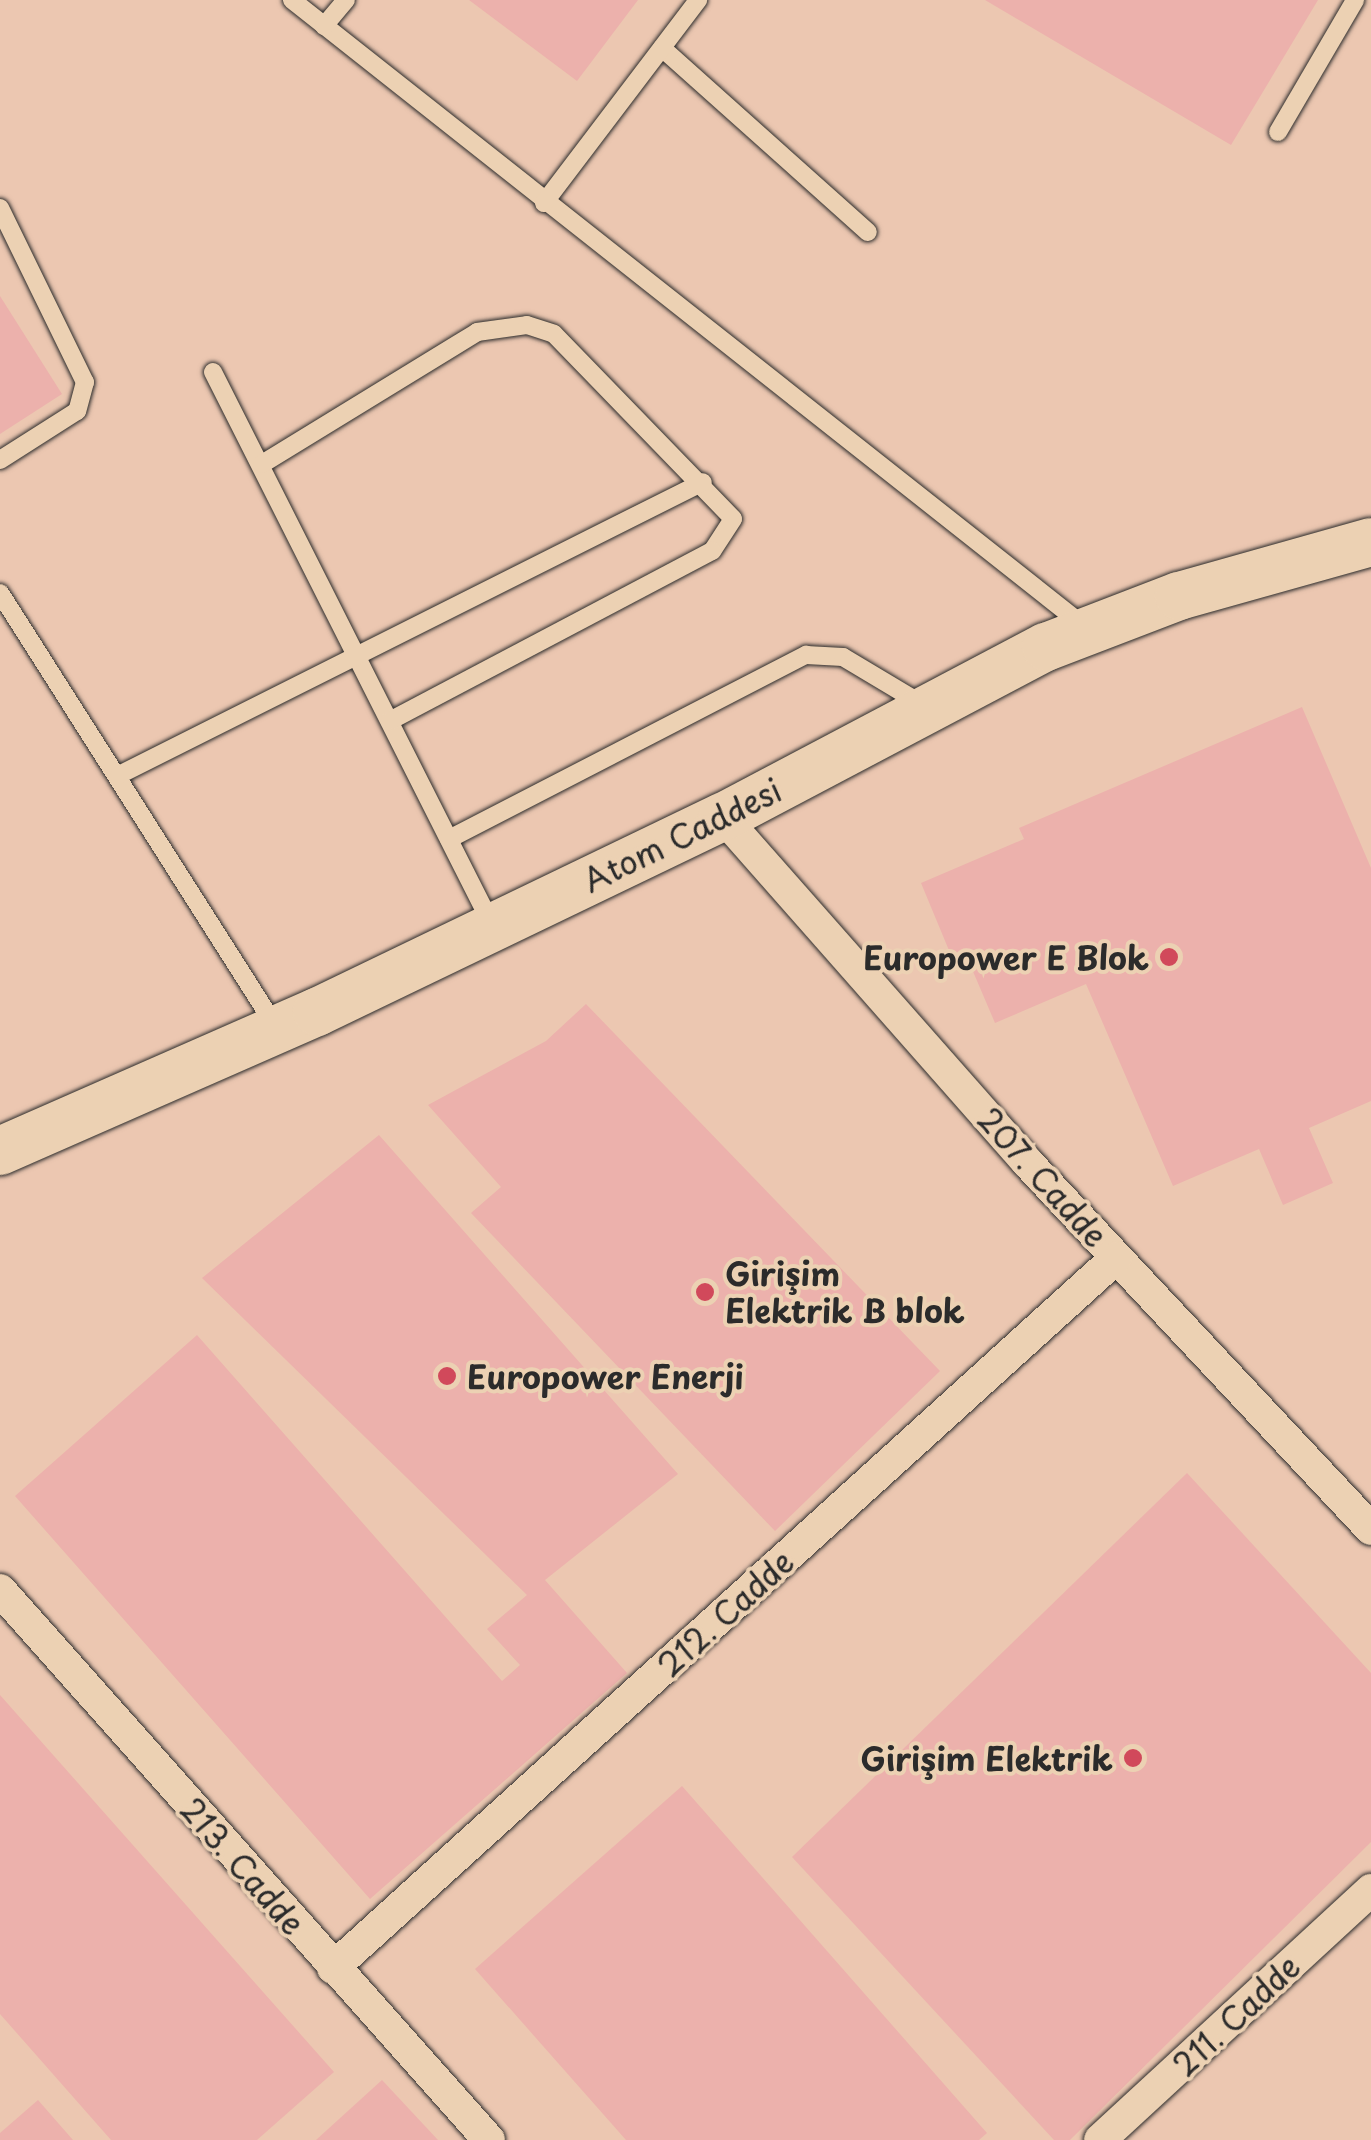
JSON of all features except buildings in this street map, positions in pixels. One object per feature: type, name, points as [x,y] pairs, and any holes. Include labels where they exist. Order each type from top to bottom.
[{"type":"street","name":"Atom Caddesi","points":[[0,1151],[278,1030],[494,928],[723,817],[929,708],[1089,630],[1179,596],[1371,542]]},
{"type":"street","name":"207. Cadde","points":[[723,817],[1116,1258],[1371,1529]]},
{"type":"street","name":"212. Cadde","points":[[333,1968],[1116,1258]]},
{"type":"street","name":"213. Cadde","points":[[0,1590],[489,2140]]},
{"type":"street","name":"211. Cadde","points":[[1100,2140],[1371,1890]]},
{"type":"lane","points":[[292,0],[1089,630]]},
{"type":"lane","points":[[324,26],[346,0]]},
{"type":"lane","points":[[544,203],[698,0]]},
{"type":"lane","points":[[1278,132],[1355,0]]},
{"type":"lane","points":[[662,48],[868,232]]},
{"type":"lane","points":[[0,208],[85,382],[77,411],[0,460]]},
{"type":"lane","points":[[262,464],[477,332],[527,325],[554,334],[703,482],[734,518],[712,551],[390,721]]},
{"type":"lane","points":[[213,372],[494,928]]},
{"type":"lane","points":[[119,775],[360,660],[703,482]]},
{"type":"lane","points":[[0,593],[278,1030]]},
{"type":"lane","points":[[449,838],[806,656],[843,657],[929,708]]},
{"type":"shaded area","points":[[0,0],[1371,0],[1371,2140],[0,2140]]},
{"type":"place","name":"Europower E Blok","points":[[1169,957]]},
{"type":"place","name":"Girişim Elektrik B blok","points":[[705,1292]]},
{"type":"place","name":"Europower Enerji","points":[[447,1376]]},
{"type":"place","name":"Girişim Elektrik","points":[[1133,1758]]}]
